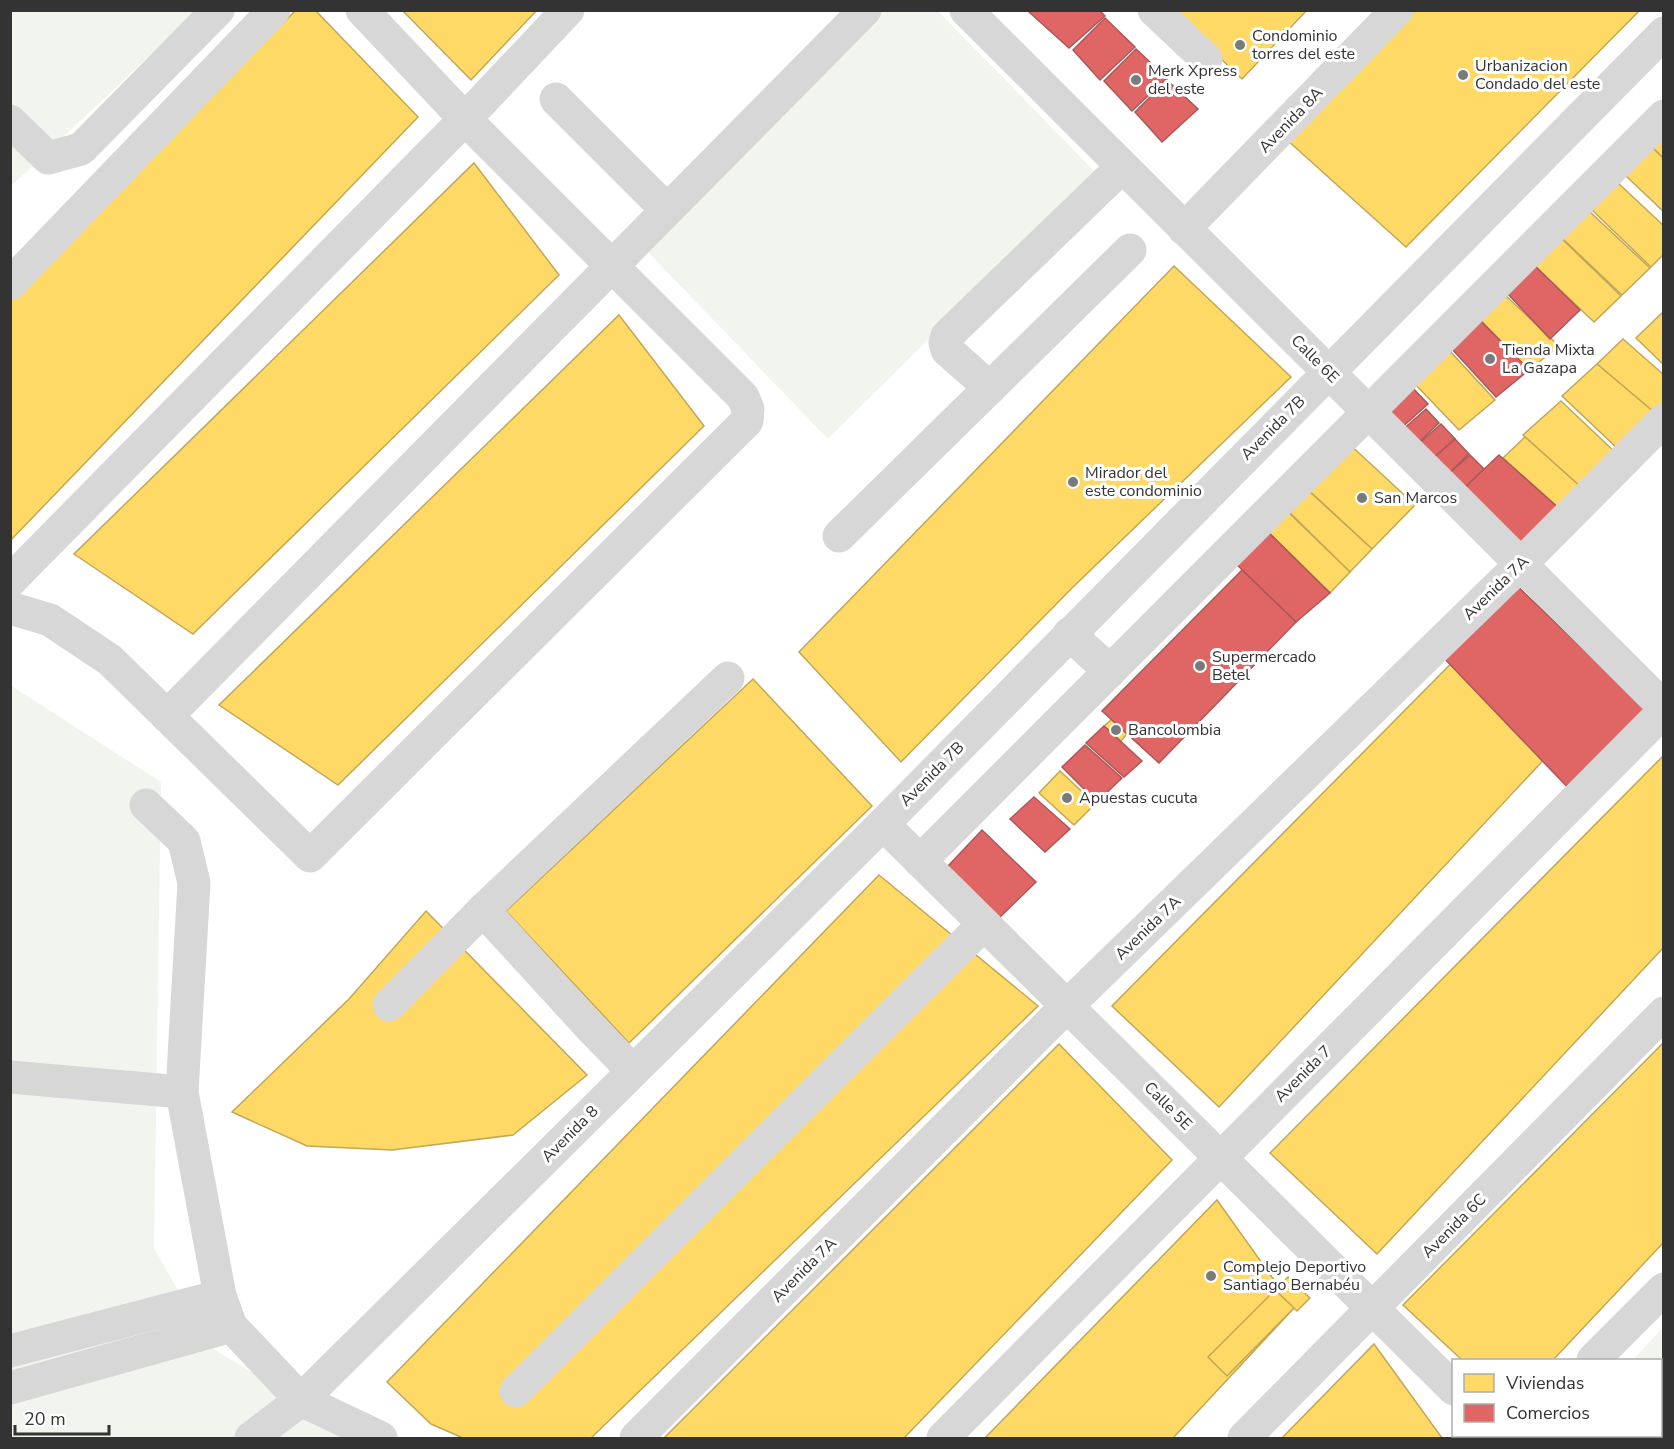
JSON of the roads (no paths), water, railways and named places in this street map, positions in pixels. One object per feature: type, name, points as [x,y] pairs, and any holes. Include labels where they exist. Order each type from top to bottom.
[{"type":"street","points":[[10,121],[48,158],[81,149],[218,10]]},
{"type":"street","points":[[10,284],[274,10]]},
{"type":"street","points":[[10,608],[50,620],[110,660],[310,856],[747,420],[748,410],[743,398],[465,119],[362,10]]},
{"type":"street","points":[[10,581],[465,119],[568,10]]},
{"type":"street","points":[[167,716],[865,10]]},
{"type":"street","points":[[1154,10],[1206,59]]},
{"type":"street","name":"Avenida 8A","points":[[1184,229],[1397,10]]},
{"type":"street","name":"Calle 6E","points":[[983,16],[1122,167],[1664,709]]},
{"type":"street","name":"Avenida 7B","points":[[883,824],[1664,33]]},
{"type":"street","points":[[556,99],[667,210]]},
{"type":"street","points":[[920,861],[1664,116]]},
{"type":"street","points":[[990,388],[947,350],[945,344],[947,336],[1122,167]]},
{"type":"street","points":[[839,536],[1130,250]]},
{"type":"street","name":"Avenida 7A","points":[[636,1438],[1067,1006],[1520,565],[1664,420]]},
{"type":"street","points":[[1069,634],[1110,670]]},
{"type":"street","points":[[388,1005],[483,910],[728,678]]},
{"type":"street","name":"Avenida 7","points":[[943,1438],[1664,709]]},
{"type":"street","points":[[146,805],[184,841],[194,883],[182,1092],[220,1296],[231,1326],[301,1400],[381,1438]]},
{"type":"street","name":"Calle 5E","points":[[883,824],[1452,1387]]},
{"type":"street","name":"Avenida 8","points":[[251,1438],[301,1400],[883,824]]},
{"type":"street","points":[[483,910],[633,1071]]},
{"type":"street","points":[[516,1391],[984,924]]},
{"type":"street","name":"Avenida 6C","points":[[1244,1438],[1664,1013]]},
{"type":"street","points":[[10,1077],[182,1092]]},
{"type":"street","points":[[1594,1359],[1664,1289]]},
{"type":"street","points":[[10,1351],[220,1296]]},
{"type":"street","points":[[10,1388],[231,1326]]},
{"type":"place","name":"Condominio torres del este","points":[[1240,45]]},
{"type":"place","name":"Urbanizacion Condado del este","points":[[1463,75]]},
{"type":"place","name":"Merk Xpress del este","points":[[1136,80]]},
{"type":"place","name":"Tienda Mixta La Gazapa","points":[[1490,359]]},
{"type":"place","name":"Mirador del este condominio","points":[[1073,482]]},
{"type":"place","name":"San Marcos","points":[[1362,498]]},
{"type":"place","name":"Supermercado Betel","points":[[1200,666]]},
{"type":"place","name":"Bancolombia","points":[[1116,730]]},
{"type":"place","name":"Apuestas cucuta","points":[[1067,798]]},
{"type":"place","name":"Complejo Deportivo Santiago Bernabéu","points":[[1211,1276]]}]
